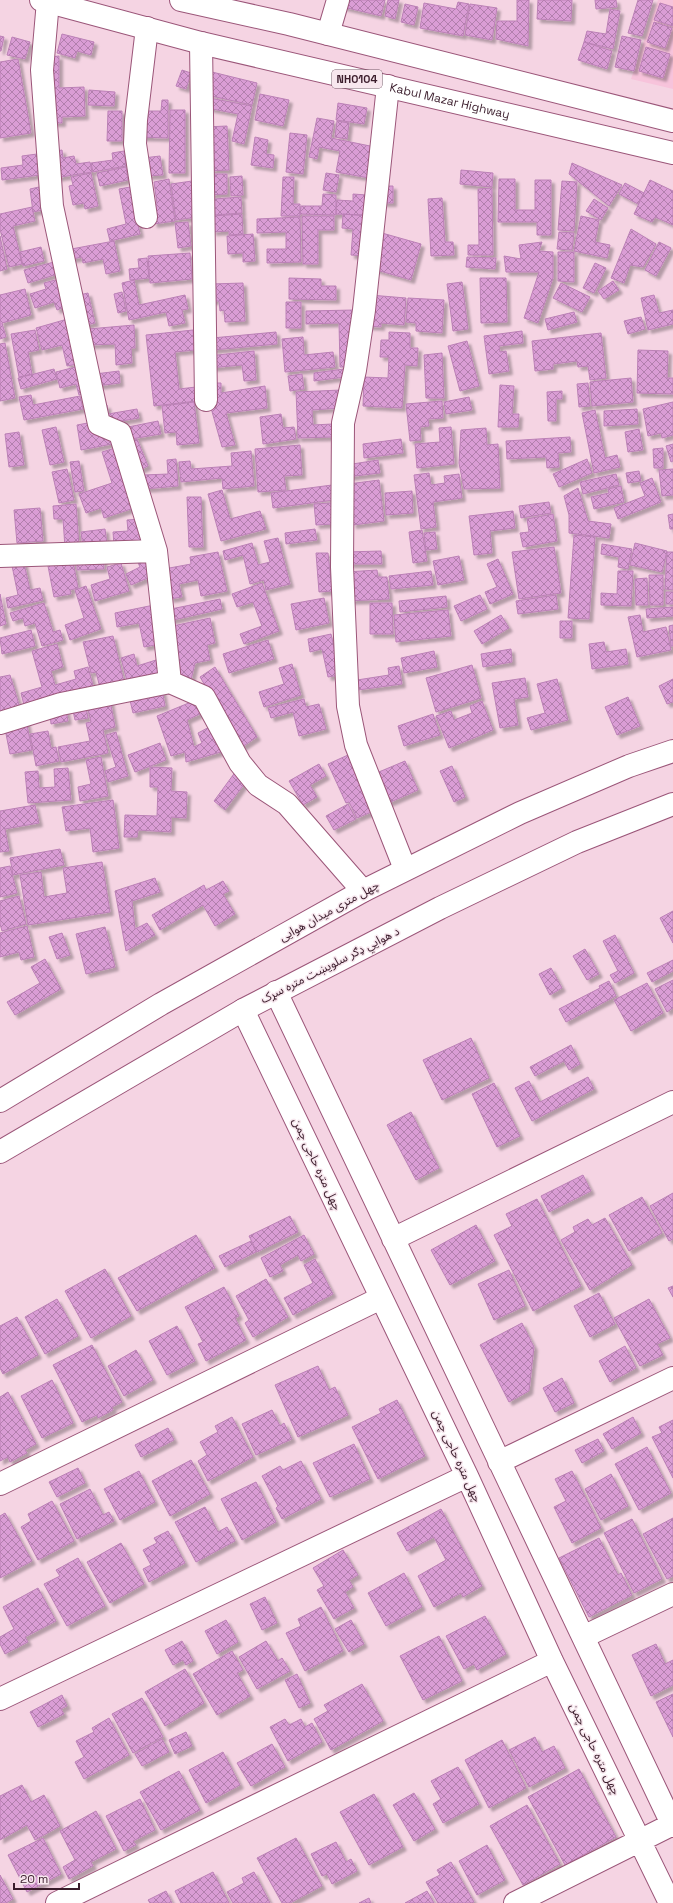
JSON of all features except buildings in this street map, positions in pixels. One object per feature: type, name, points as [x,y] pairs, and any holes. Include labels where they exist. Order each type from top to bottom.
[{"type":"main road","points":[[181,0],[328,34],[673,121]]},
{"type":"main road","points":[[328,34],[338,0]]},
{"type":"main road","points":[[45,1],[42,70],[52,206],[99,424],[120,433],[156,551],[170,682]]},
{"type":"main road","name":"Kabul Mazar Highway","points":[[45,1],[202,43],[673,153]]},
{"type":"main road","points":[[146,28],[136,120],[135,144],[146,218]]},
{"type":"main road","points":[[202,43],[206,400]]},
{"type":"main road","points":[[388,86],[364,310],[355,370],[343,423],[342,567],[348,706],[356,745],[405,870]]},
{"type":"main road","points":[[0,556],[156,551]]},
{"type":"main road","points":[[0,723],[61,704],[170,682],[204,697],[240,763],[258,786],[287,804],[363,891]]},
{"type":"main road","name":"چهل متری میدان هوایی","points":[[0,1101],[161,1004],[363,891],[520,813],[629,766],[673,751]]},
{"type":"main road","name":"د هوايي ډګر سلویښت متره سړک","points":[[0,1152],[276,992],[440,908],[570,846],[673,804]]},
{"type":"main road","points":[[276,992],[673,1825],[515,1903]]},
{"type":"main road","name":"چهل متره حاجی چمن","points":[[243,1010],[466,1476],[552,1661],[670,1903]]},
{"type":"main road","points":[[393,1239],[673,1102]]},
{"type":"main road","points":[[0,1484],[381,1298]]},
{"type":"main road","points":[[500,1462],[673,1378]]},
{"type":"main road","points":[[0,1699],[466,1476]]},
{"type":"main road","points":[[582,1636],[673,1594]]},
{"type":"main road","points":[[57,1903],[552,1661]]},
{"type":"shaded area","points":[[658,0],[673,0],[673,89],[631,79]]}]
